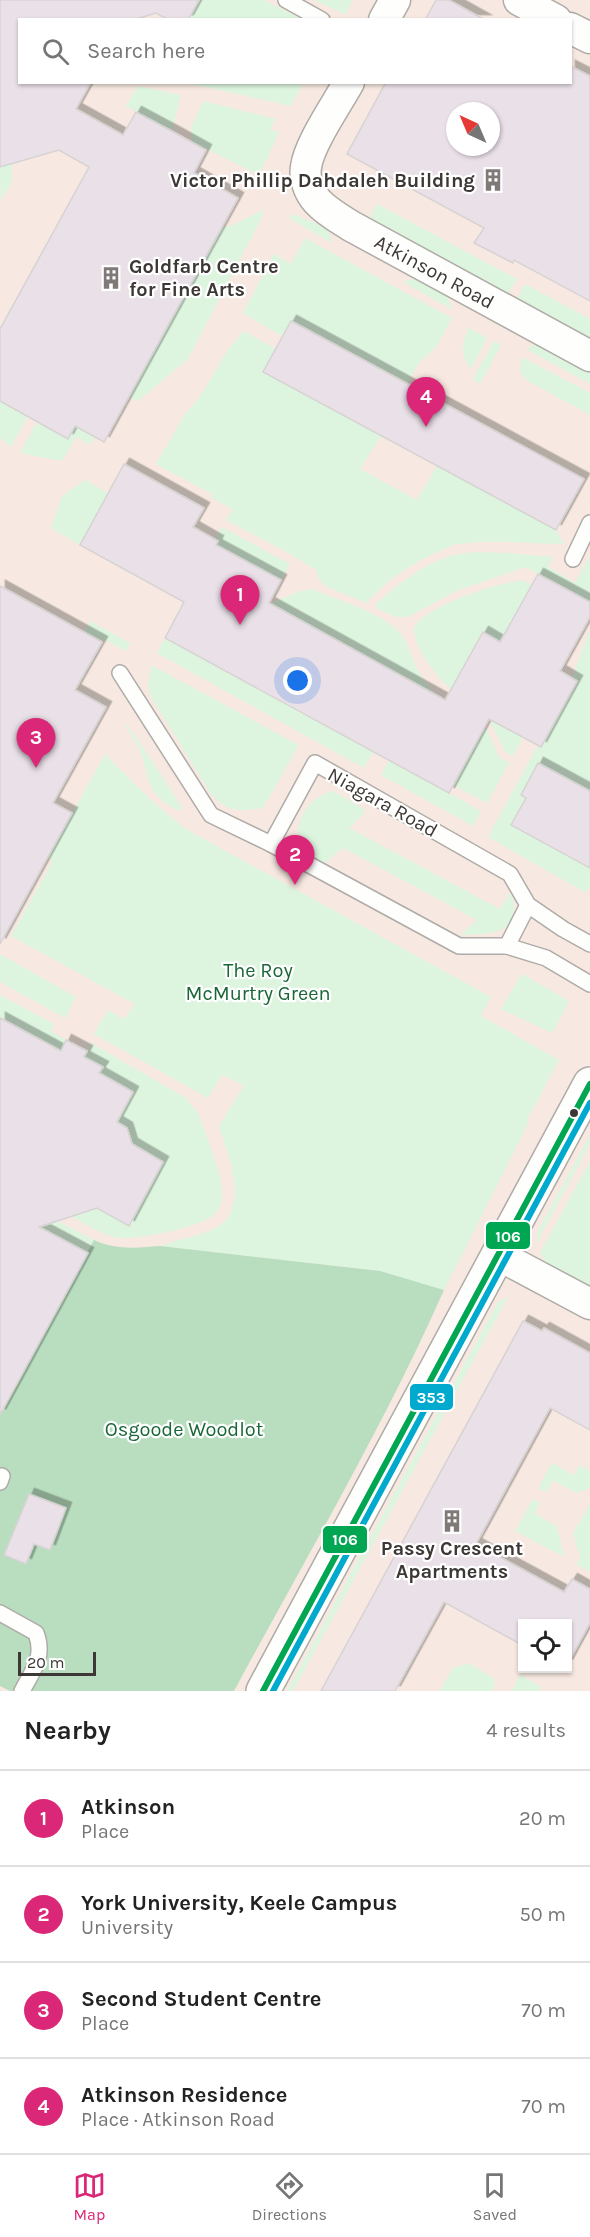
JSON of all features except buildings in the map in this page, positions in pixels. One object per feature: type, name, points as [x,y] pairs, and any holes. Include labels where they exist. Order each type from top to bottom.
[{"type":"street","points":[[385,18],[395,0]]},
{"type":"street","points":[[519,0],[551,18]]},
{"type":"street","points":[[572,29],[590,38]]},
{"type":"street","name":"Atkinson Road","points":[[347,84],[311,150],[306,165],[306,178],[316,201],[332,215],[590,356]]},
{"type":"street","points":[[262,1691],[590,1084]]},
{"type":"street","points":[[498,1256],[590,1304]]},
{"type":"lane","points":[[286,0],[318,18]]},
{"type":"lane","points":[[573,559],[590,523]]},
{"type":"lane","points":[[120,673],[211,815],[271,844],[459,946],[507,946],[546,958],[590,984]]},
{"type":"lane","name":"Niagara Road","points":[[271,844],[315,763],[510,874],[528,905],[590,944]]},
{"type":"lane","points":[[507,946],[528,905]]},
{"type":"lane","points":[[0,1613],[36,1633],[41,1647],[35,1667],[22,1691]]},
{"type":"shaded area","points":[[0,0],[590,0],[590,1691],[0,1691]]},
{"type":"green space","points":[[199,0],[264,0],[300,18],[189,18]]},
{"type":"green space","points":[[314,0],[353,0],[345,14]]},
{"type":"green space","points":[[192,84],[302,84],[291,106]]},
{"type":"green space","points":[[138,86],[181,95],[172,131],[126,106]]},
{"type":"green space","points":[[203,101],[276,119],[270,129],[279,133],[259,175],[192,142],[191,128]]},
{"type":"green space","points":[[12,163],[12,181],[1,201],[0,167]]},
{"type":"green space","points":[[377,204],[517,279],[507,296],[368,221]]},
{"type":"green space","points":[[263,212],[261,219],[188,359],[138,401],[129,397],[222,227],[231,226]]},
{"type":"green space","points":[[292,214],[328,228],[332,243],[289,218]]},
{"type":"green space","points":[[305,238],[452,318],[436,347],[420,362],[407,383],[291,321],[282,336],[243,313],[274,254],[291,264]]},
{"type":"green space","points":[[417,278],[446,294],[453,310],[403,282]]},
{"type":"green space","points":[[525,284],[590,319],[590,341],[516,301]]},
{"type":"green space","points":[[469,328],[487,338],[471,369],[463,354],[464,339]]},
{"type":"green space","points":[[244,331],[276,349],[263,372],[381,436],[360,469],[417,500],[437,466],[556,530],[564,544],[484,542],[454,545],[409,567],[382,587],[366,603],[325,586],[319,580],[316,570],[226,520],[233,510],[211,497],[212,494],[156,464],[185,414],[200,397],[227,351]]},
{"type":"green space","points":[[494,341],[501,345],[480,384],[473,379]]},
{"type":"green space","points":[[534,345],[590,373],[590,384],[526,349]]},
{"type":"green space","points":[[522,357],[590,393],[590,415],[528,381],[520,370]]},
{"type":"green space","points":[[0,401],[28,416],[11,447],[0,438]]},
{"type":"green space","points":[[37,422],[68,439],[75,426],[95,436],[90,445],[76,437],[62,461],[20,453]]},
{"type":"green space","points":[[85,480],[108,493],[80,545],[51,528],[62,496]]},
{"type":"green space","points":[[222,527],[290,564],[281,580],[216,545],[218,541],[215,539]]},
{"type":"green space","points":[[466,553],[507,553],[553,557],[548,567],[575,583],[590,556],[590,602],[525,567],[456,591],[408,617],[397,617],[377,609],[376,604],[395,588],[436,561]]},
{"type":"green space","points":[[522,580],[532,585],[500,642],[483,632],[451,689],[421,652],[414,627],[434,611],[464,596]]},
{"type":"green space","points":[[311,589],[374,614],[396,628],[404,639],[420,674],[439,697],[269,604]]},
{"type":"green space","points":[[90,621],[130,643],[126,651],[104,639],[102,642],[84,632]]},
{"type":"green space","points":[[590,630],[590,791],[521,795],[526,798],[511,825],[590,868],[590,886],[586,893],[488,837],[538,745],[541,746],[577,681],[572,678]]},
{"type":"green space","points":[[165,638],[373,752],[364,768],[157,653]]},
{"type":"green space","points":[[151,665],[299,745],[263,808],[247,810],[228,808],[211,794],[151,697],[148,686]]},
{"type":"green space","points":[[489,719],[523,737],[513,756],[505,752]]},
{"type":"green space","points":[[123,722],[135,735],[183,809],[177,810],[154,792],[138,747]]},
{"type":"green space","points":[[485,726],[499,757],[509,763],[487,803],[453,785]]},
{"type":"green space","name":"The Roy McMurtry Green","points":[[105,754],[149,798],[184,828],[491,997],[481,1016],[559,1060],[444,1290],[380,1271],[160,1246],[214,1229],[225,1221],[232,1210],[234,1182],[232,1167],[219,1127],[244,1085],[222,1075],[208,1098],[94,1034],[108,1010],[124,1019],[135,1004],[11,936],[53,861],[48,857]]},
{"type":"green space","points":[[389,760],[481,811],[473,826],[381,775]]},
{"type":"green space","points":[[333,791],[364,809],[364,813],[349,828],[500,909],[512,890],[514,914],[512,921],[501,930],[484,934],[461,935],[477,920],[343,848],[325,863],[309,854],[298,837],[300,820],[310,804]]},
{"type":"green space","points":[[0,954],[76,997],[65,1018],[0,982]]},
{"type":"green space","points":[[522,974],[569,1001],[552,1033],[501,1009]]},
{"type":"green space","points":[[0,995],[54,1024],[51,1031],[66,1040],[61,1051],[0,1018]]},
{"type":"green space","points":[[91,1043],[186,1098],[198,1113],[216,1163],[222,1192],[218,1209],[208,1219],[182,1228],[123,1238],[99,1231],[49,1203],[52,1197],[81,1213],[97,1208],[129,1226],[163,1162],[132,1144],[127,1128],[117,1122],[133,1092],[104,1076],[94,1083],[103,1067],[84,1057]]},
{"type":"green space","points":[[590,1135],[590,1144],[536,1244],[537,1232]]},
{"type":"green space","points":[[590,1161],[590,1290],[548,1265],[540,1253]]},
{"type":"green space","points":[[41,1212],[94,1240],[88,1253],[34,1225]]},
{"type":"green space","name":"Osgoode Woodlot","points":[[94,1240],[118,1247],[160,1246],[380,1271],[444,1290],[343,1493],[234,1691],[10,1691],[0,1686],[0,1399],[7,1402]]},
{"type":"green space","points":[[508,1297],[293,1691],[287,1691],[498,1302]]},
{"type":"green space","points":[[552,1463],[574,1475],[580,1465],[590,1471],[590,1488],[576,1493],[553,1480],[546,1492],[538,1488]]},
{"type":"green space","points":[[533,1499],[540,1503],[535,1514],[557,1526],[564,1557],[515,1531]]},
{"type":"green space","points":[[590,1504],[590,1572],[576,1564],[580,1558],[573,1533]]},
{"type":"green space","points":[[469,1663],[493,1678],[495,1685],[492,1691],[440,1691],[453,1668]]},
{"type":"green space","points":[[520,1675],[541,1687],[539,1691],[512,1691]]},
{"type":"transit line","name":"106","points":[[263,1691],[590,1084]]},
{"type":"transit line","name":"353","points":[[273,1691],[590,1103]]},
{"type":"place","name":"Victor Phillip Dahdaleh Building","points":[[493,180]]},
{"type":"place","name":"Goldfarb Centre for Fine Arts","points":[[111,278]]},
{"type":"place","name":"Atkinson Residence","points":[[426,427]]},
{"type":"place","name":"Atkinson","points":[[240,625]]},
{"type":"place","name":"Second Student Centre","points":[[36,768]]},
{"type":"place","name":"York University, Keele Campus","points":[[295,885]]},
{"type":"place","name":"Passy Crescent Apartments","points":[[452,1521]]}]
